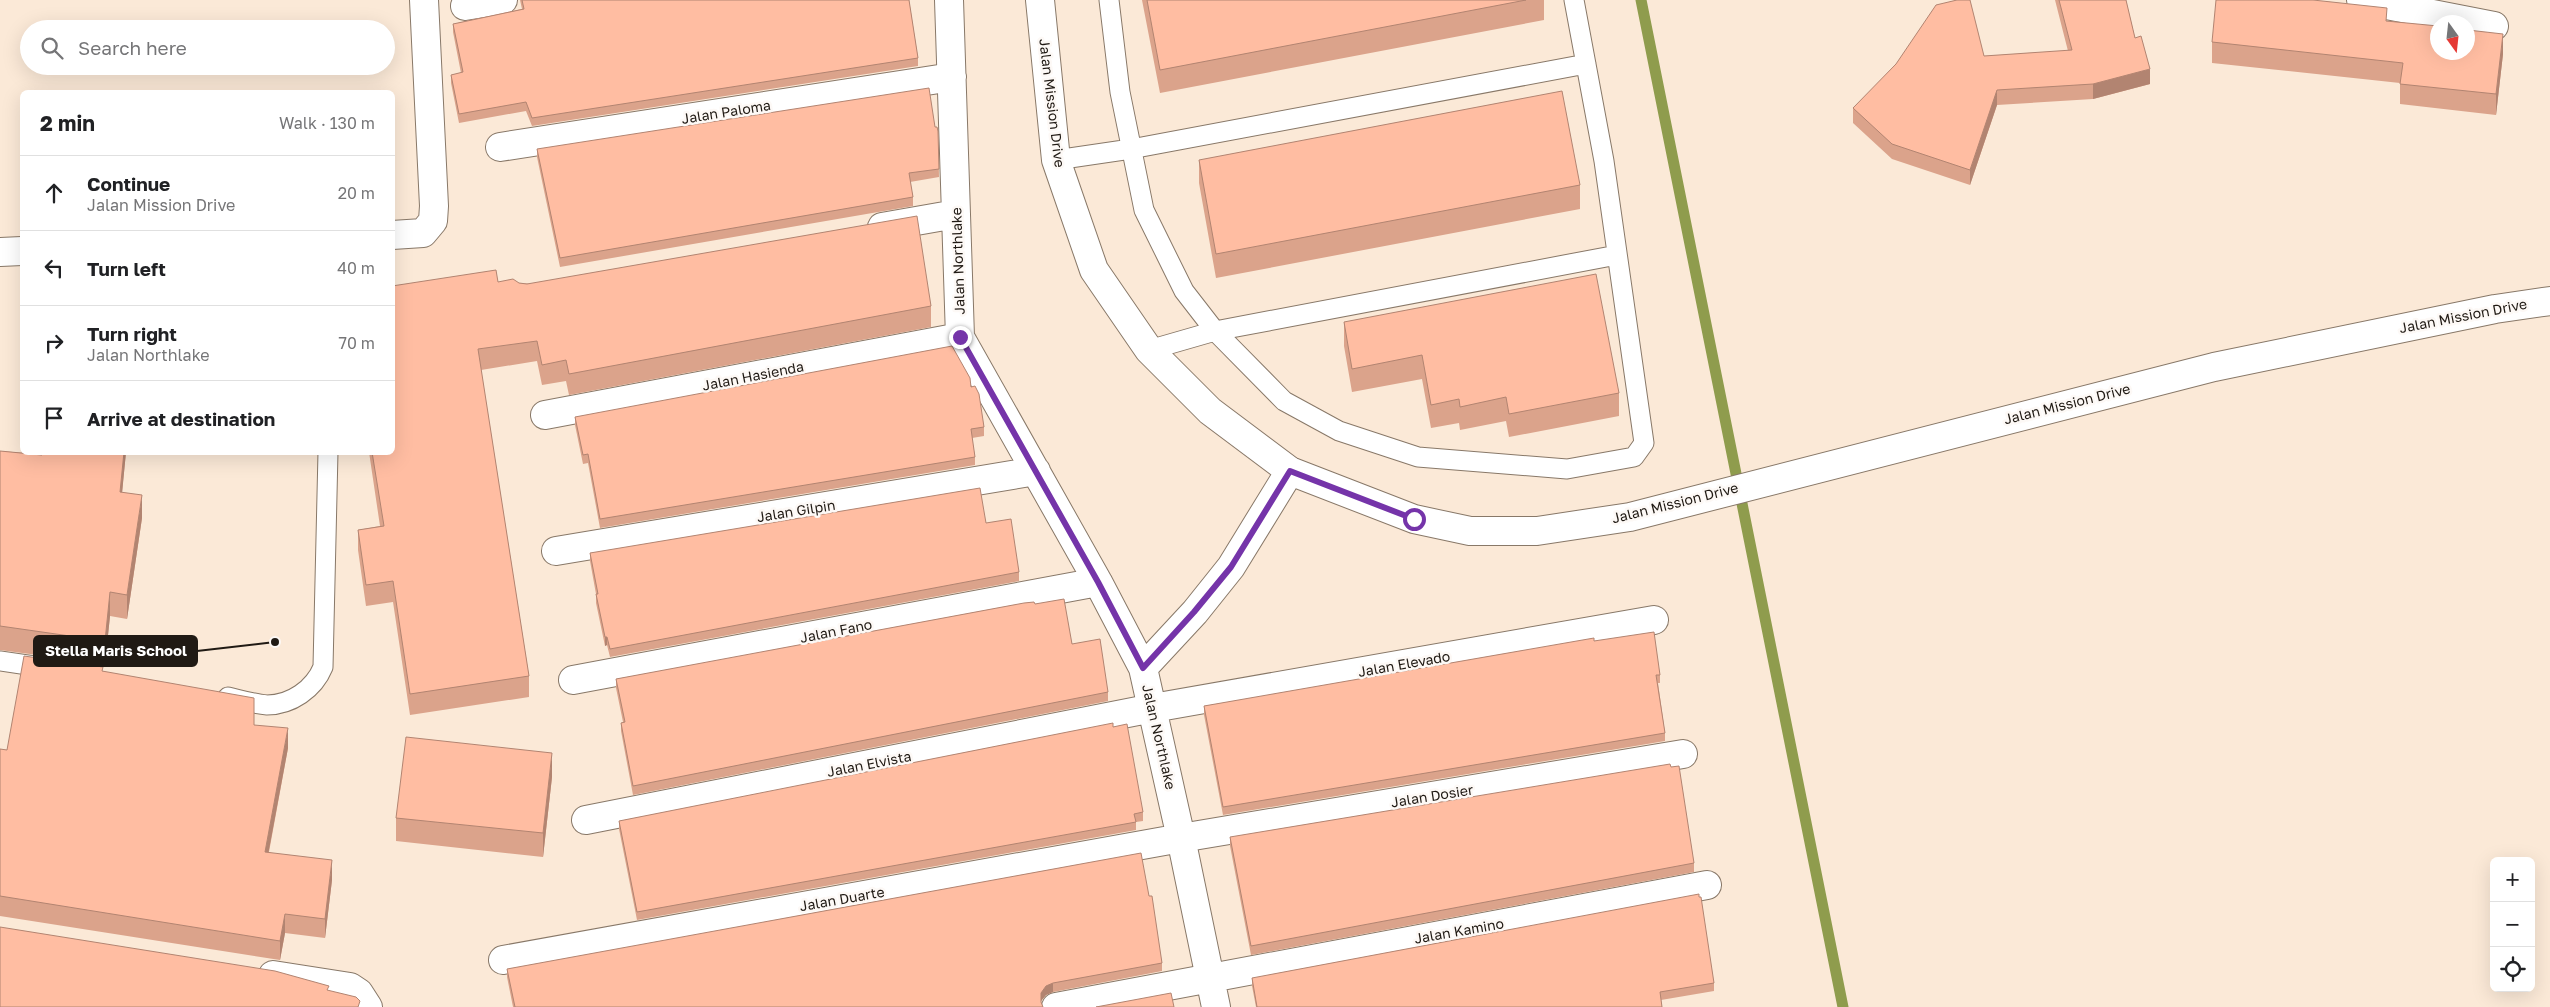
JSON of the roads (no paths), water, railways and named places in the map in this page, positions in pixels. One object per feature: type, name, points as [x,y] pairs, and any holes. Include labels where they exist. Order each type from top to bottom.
[{"type":"street","points":[[395,235],[423,233],[433,221],[434,206],[424,0]]},
{"type":"street","points":[[465,6],[503,0]]},
{"type":"street","name":"Jalan Northlake","points":[[949,0],[960,337],[1098,582],[1143,668],[1182,838],[1216,1007]]},
{"type":"street","name":"Jalan Mission Drive","points":[[1040,0],[1056,160],[1094,270],[1149,350],[1210,411],[1290,471],[1414,519],[1470,531],[1537,531],[1630,517],[1795,472],[2214,367],[2495,309],[2550,301]]},
{"type":"street","points":[[2361,0],[2494,26]]},
{"type":"street","name":"Jalan Paloma","points":[[500,147],[952,77]]},
{"type":"street","points":[[858,231],[956,214]]},
{"type":"street","points":[[0,252],[20,251]]},
{"type":"street","name":"Jalan Hasienda","points":[[545,416],[960,337]]},
{"type":"street","name":"Jalan Gilpin","points":[[556,551],[1036,471]]},
{"type":"street","points":[[1143,668],[1194,612],[1231,567],[1290,471]]},
{"type":"street","name":"Jalan Fano","points":[[573,680],[1098,582]]},
{"type":"street","name":"Jalan Elevado","points":[[1153,708],[1654,620]]},
{"type":"street","name":"Jalan Elvista","points":[[586,820],[1153,708]]},
{"type":"street","name":"Jalan Dosier","points":[[1182,838],[1684,754]]},
{"type":"street","name":"Jalan Duarte","points":[[503,960],[1182,838]]},
{"type":"street","name":"Jalan Kamino","points":[[1056,1007],[1707,886]]},
{"type":"street","points":[[253,972],[350,987],[359,993],[368,1007]]},
{"type":"lane","points":[[1109,0],[1120,92],[1144,210],[1184,291],[1215,331],[1284,401],[1339,431],[1418,458],[1532,468],[1566,469],[1599,465],[1634,457],[1644,443],[1617,255],[1574,0]]},
{"type":"lane","points":[[1056,160],[1132,149],[1586,64]]},
{"type":"lane","points":[[1149,350],[1215,331],[1617,255]]},
{"type":"lane","points":[[209,694],[267,705],[294,698],[319,678],[323,667],[328,455]]},
{"type":"lane","points":[[0,661],[63,670]]},
{"type":"waterway","points":[[1641,0],[1843,1007]]},
{"type":"place","name":"Stella Maris School","points":[[275,642]]}]
